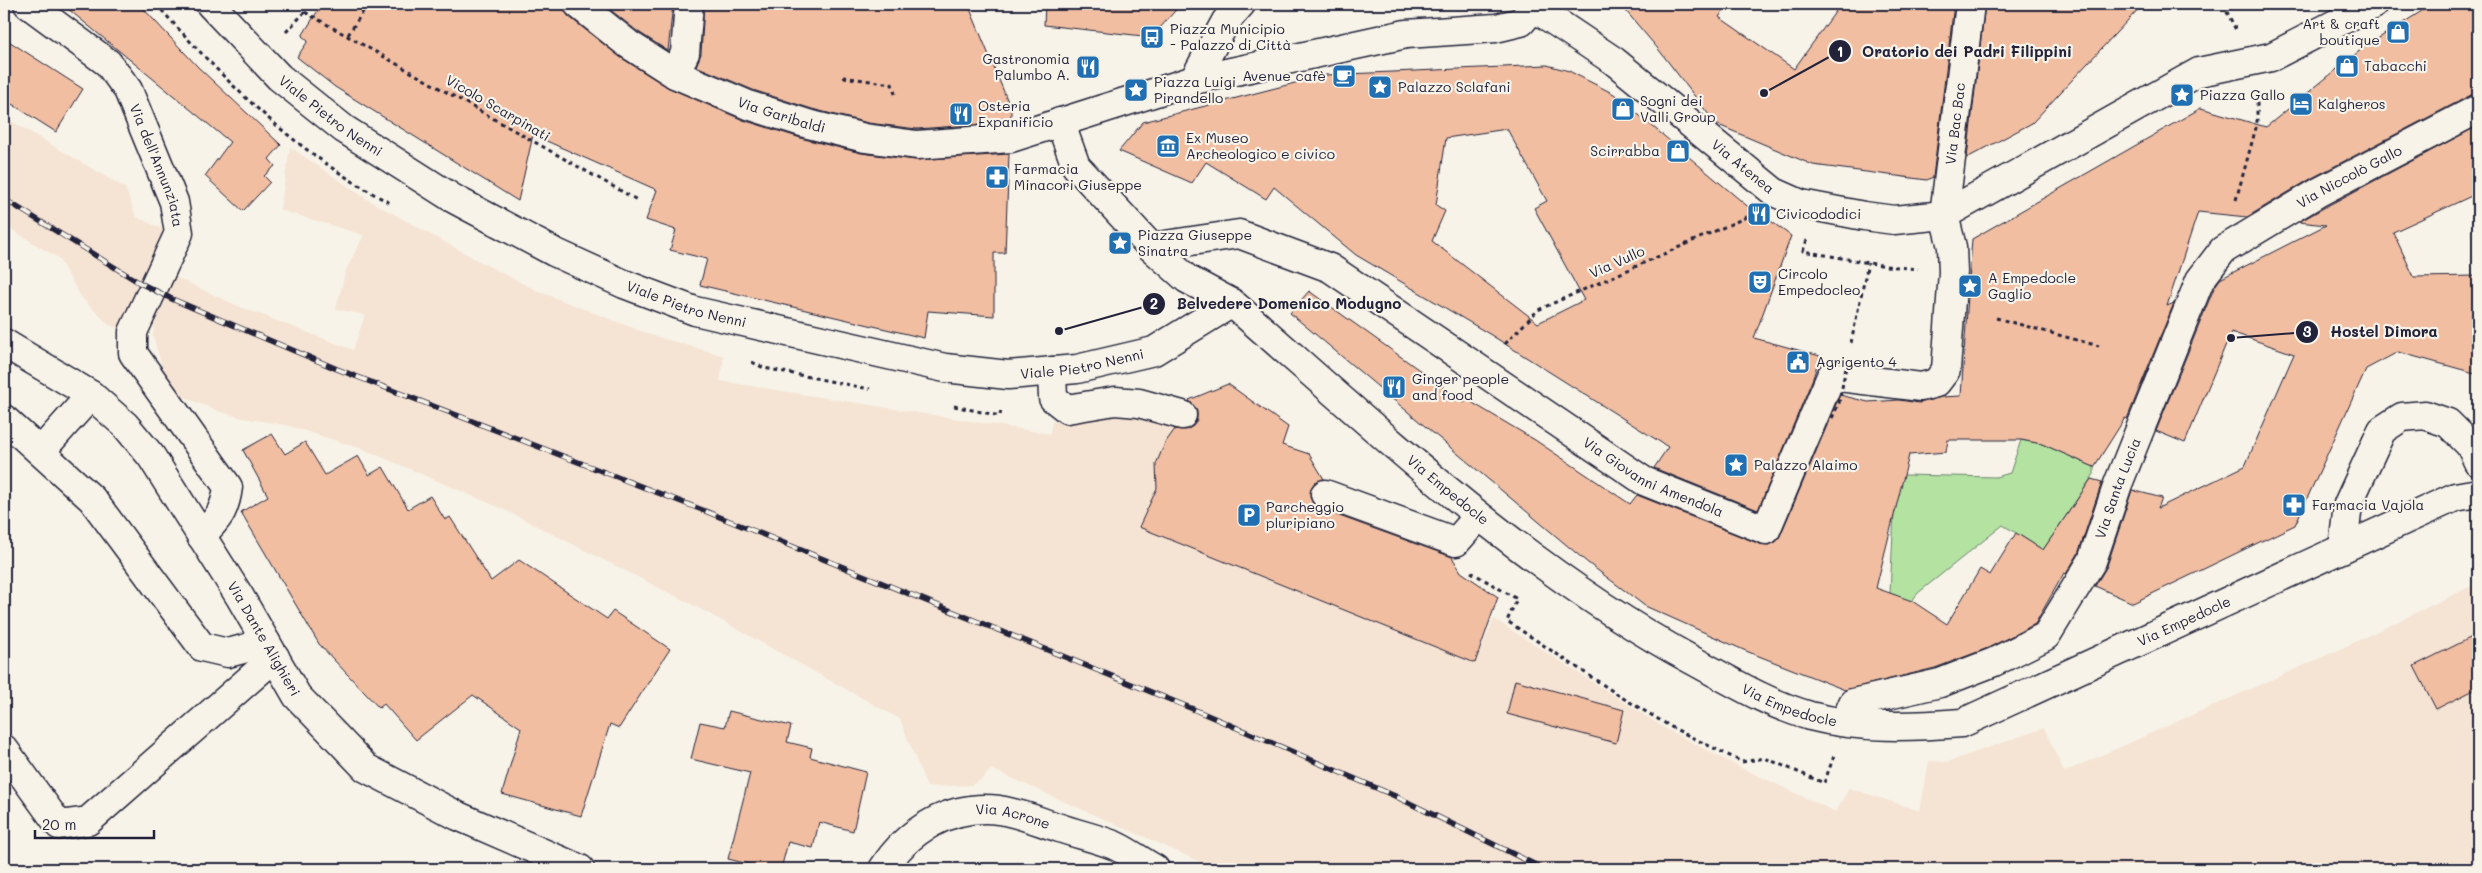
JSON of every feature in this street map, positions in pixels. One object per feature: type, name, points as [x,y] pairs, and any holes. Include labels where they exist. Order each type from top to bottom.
[{"type":"street","name":"Via dell'Annunziata","points":[[28,4],[108,63],[128,90],[174,202],[179,233],[133,332],[132,353],[228,487],[226,505],[217,520],[201,536]]},
{"type":"street","name":"Viale Pietro Nenni","points":[[210,4],[280,77],[344,129],[454,199],[554,252],[624,284],[695,311],[945,368],[1008,375],[1078,369],[1154,351],[1232,303]]},
{"type":"street","name":"Via Garibaldi","points":[[578,4],[628,44],[675,74],[756,108],[808,124],[865,138],[917,145],[1011,138],[1060,122]]},
{"type":"street","points":[[675,74],[685,53],[690,4]]},
{"type":"street","points":[[1194,80],[1226,21],[1241,4]]},
{"type":"street","name":"Via Bac Bac","points":[[1944,215],[1970,4]]},
{"type":"street","name":"Via Atenea","points":[[1531,5],[1614,61],[1774,192],[1801,204],[1894,220],[1944,215],[2199,72],[2271,57],[2374,4]]},
{"type":"street","points":[[1151,247],[1076,166],[1060,122],[1194,80],[1406,34],[1496,28],[1521,22],[1531,5]]},
{"type":"street","name":"Via Niccolò Gallo","points":[[2223,250],[2319,192],[2478,109]]},
{"type":"street","name":"Via Giovanni Amendola","points":[[1151,247],[1239,234],[1330,268],[1644,481],[1766,530],[1831,376],[1921,387],[1929,386],[1942,378],[1947,362],[1953,272],[1952,246],[1944,215]]},
{"type":"street","name":"Via Empedocle","points":[[1151,247],[1187,278],[1232,303],[1478,517],[1640,632],[1769,702],[1812,716],[1845,722],[1909,728],[1962,723],[2455,497],[2478,493]]},
{"type":"street","name":"Via Santa Lucia","points":[[1845,722],[1853,703],[1940,683],[1994,662],[2046,636],[2092,560],[2121,476],[2200,280],[2223,250]]},
{"type":"street","name":"Via Dante Alighieri","points":[[4,343],[91,396],[125,425],[151,456],[240,597],[297,696],[366,768],[458,816],[580,869]]},
{"type":"street","points":[[1052,371],[1053,398],[1067,409],[1116,401],[1139,403],[1182,415]]},
{"type":"street","points":[[41,451],[91,396]]},
{"type":"street","points":[[2343,548],[2348,504],[2382,430],[2402,417],[2425,415],[2448,423],[2470,445],[2478,462]]},
{"type":"street","points":[[4,419],[92,499],[202,646],[228,653],[270,650]]},
{"type":"street","points":[[1325,494],[1456,542],[1478,517]]},
{"type":"street","points":[[4,749],[59,825],[88,822],[270,650]]},
{"type":"street","name":"Via Acrone","points":[[883,869],[896,850],[914,833],[936,820],[956,813],[998,810],[1116,846],[1155,869]]},
{"type":"path","points":[[348,35],[368,4]]},
{"type":"path","name":"Vicolo Scarpinati","points":[[305,12],[637,200]]},
{"type":"path","points":[[843,78],[892,84],[896,97]]},
{"type":"path","points":[[2223,250],[2257,124]]},
{"type":"path","name":"Via Vullo","points":[[1480,370],[1538,310],[1762,210],[1774,192]]},
{"type":"path","points":[[1815,207],[1803,252],[1886,266],[1920,269]]},
{"type":"path","points":[[1886,266],[1889,258]]},
{"type":"path","points":[[1832,418],[1839,403],[1868,263]]},
{"type":"path","points":[[1996,318],[2099,346]]},
{"type":"path","points":[[1464,568],[1517,599],[1507,621],[1631,703],[1673,728],[1742,762],[1765,758],[1824,783]]},
{"type":"shaded area","points":[[4,117],[125,188],[136,217],[162,229],[163,235],[155,262],[177,274],[177,278],[238,306],[353,350],[365,315],[336,309],[346,270],[364,235],[280,210],[290,147],[368,200],[488,266],[540,292],[651,335],[724,356],[720,381],[1050,434],[1052,422],[1129,411],[1177,426],[1165,443],[1156,464],[1157,488],[1139,527],[1475,663],[1494,619],[1666,729],[1739,767],[1836,812],[1849,788],[1920,811],[1929,761],[1948,762],[2044,728],[2064,772],[2334,652],[2478,583],[2478,869],[1217,869],[991,769],[982,779],[971,785],[927,787],[900,719],[697,607],[503,509],[363,449],[286,425],[243,418],[215,410],[182,396],[162,367],[153,335],[156,318],[138,311],[121,329],[109,325],[82,298],[58,258],[4,225]]},
{"type":"green space","points":[[2021,440],[2042,444],[2094,467],[2094,474],[2043,550],[2003,525],[1918,593],[1901,615],[1890,593],[1894,512],[1903,475],[1996,477],[2010,473]]},
{"type":"building","points":[[62,4],[139,4],[198,67],[281,145],[269,159],[275,166],[264,176],[270,182],[243,211],[205,176],[230,142]]},
{"type":"building","points":[[322,4],[563,4],[568,16],[620,57],[669,88],[743,120],[804,139],[861,153],[915,160],[1009,154],[1005,253],[994,253],[994,316],[928,311],[924,338],[700,285],[707,259],[670,250],[676,230],[646,220],[657,190],[533,135],[518,201],[335,87],[297,57],[308,41],[302,36]]},
{"type":"building","points":[[603,4],[673,4],[668,51],[637,31]]},
{"type":"building","points":[[704,4],[968,4],[1011,109],[1011,122],[917,129],[868,123],[812,109],[753,90],[696,66],[701,54]]},
{"type":"building","points":[[1045,4],[1181,4],[1152,37],[1044,25]]},
{"type":"building","points":[[1620,4],[1728,4],[1719,17],[1794,69],[1841,4],[1954,4],[1933,177],[1927,180],[1813,165],[1716,124],[1659,50]]},
{"type":"building","points":[[1985,4],[2143,4],[2032,123],[1967,158]]},
{"type":"building","points":[[2433,4],[2478,4],[2478,93],[2312,178],[2247,217],[2198,212],[2167,306],[2174,303],[2127,419],[2125,418],[2094,467],[2042,444],[2021,440],[1948,440],[1946,452],[1909,455],[1876,588],[1912,601],[1947,624],[1980,569],[1990,575],[2016,533],[2043,550],[2091,479],[2102,482],[2078,554],[2066,574],[2064,573],[2035,624],[1988,648],[1935,668],[1845,690],[1746,651],[1645,606],[1588,563],[1290,313],[1309,291],[1464,402],[1466,399],[1535,440],[1630,504],[1637,495],[1760,544],[1769,545],[1776,542],[1780,536],[1840,395],[1868,402],[1899,400],[1919,403],[1941,397],[1961,396],[1972,239],[2201,108],[2266,127],[2363,48]]},
{"type":"building","points":[[4,38],[83,89],[56,132],[4,99]]},
{"type":"building","points":[[1547,65],[1569,71],[1614,94],[1765,221],[1768,219],[1791,236],[1754,338],[1820,356],[1813,378],[1758,510],[1654,468],[1668,447],[1491,335],[1356,255],[1274,187],[1266,199],[1206,162],[1192,183],[1119,151],[1143,122],[1326,75]],"holes":[[[1507,129],[1547,201],[1534,208],[1584,300],[1538,323],[1432,241],[1445,211],[1436,205],[1446,138]]]},
{"type":"building","points":[[2478,126],[2478,193],[2393,232],[2414,277],[2478,276],[2478,374],[2398,352],[2366,369],[2295,525],[2133,603],[2095,586],[2107,566],[2132,490],[2162,498],[2158,508],[2245,466],[2294,354],[2231,332],[2185,443],[2156,431],[2214,288],[2220,279],[2326,225],[2299,222]]},
{"type":"building","name":"Parcheggio pluripiano","points":[[1228,384],[1288,427],[1282,445],[1309,454],[1324,479],[1315,482],[1311,488],[1310,497],[1313,504],[1320,509],[1452,557],[1461,572],[1498,597],[1475,663],[1139,527],[1157,488],[1156,464],[1165,443],[1175,429],[1186,430],[1193,426],[1197,420],[1197,411],[1189,400]]},
{"type":"building","points":[[272,434],[285,454],[305,442],[325,475],[358,456],[369,475],[383,467],[408,509],[430,496],[445,520],[450,517],[491,581],[519,560],[607,619],[613,611],[670,649],[619,728],[610,724],[581,816],[502,794],[521,728],[473,695],[416,740],[384,704],[379,708],[319,644],[241,512],[268,496],[243,450]]},
{"type":"building","points":[[2478,634],[2478,688],[2436,709],[2414,666]]},
{"type":"building","points":[[1515,680],[1624,710],[1616,743],[1507,714]]},
{"type":"building","points":[[729,711],[791,726],[787,742],[812,748],[810,757],[866,772],[853,831],[819,822],[813,848],[788,842],[781,869],[769,869],[728,859],[750,773],[691,759],[700,722],[725,727]]},
{"type":"railway","points":[[4,199],[140,283],[172,299],[337,369],[705,511],[1193,709],[1395,796],[1544,869]]},
{"type":"place","name":"Art & craft boutique","points":[[2398,32]]},
{"type":"place","name":"Piazza Municipio - Palazzo di Città","points":[[1152,37]]},
{"type":"place","name":"Tabacchi","points":[[2347,66]]},
{"type":"place","name":"Gastronomia Palumbo A.","points":[[1088,67]]},
{"type":"place","name":"Avenue cafè","points":[[1344,76]]},
{"type":"place","name":"Palazzo Sclafani","points":[[1380,87]]},
{"type":"place","name":"Piazza Luigi Pirandello","points":[[1136,90]]},
{"type":"place","name":"Oratorio dei Padri Filippini","points":[[1764,93]]},
{"type":"place","name":"Piazza Gallo","points":[[2182,95]]},
{"type":"place","name":"Kalgheros","points":[[2301,104]]},
{"type":"place","name":"Sogni dei Valli Group","points":[[1623,109]]},
{"type":"place","name":"Osteria Expanificio","points":[[961,114]]},
{"type":"place","name":"Ex Museo Archeologico e civico","points":[[1168,146]]},
{"type":"place","name":"Scirrabba","points":[[1678,151]]},
{"type":"place","name":"Farmacia Minacori Giuseppe","points":[[997,177]]},
{"type":"place","name":"Civicododici","points":[[1759,214]]},
{"type":"place","name":"Piazza Giuseppe Sinatra","points":[[1120,243]]},
{"type":"place","name":"Circolo Empedocleo","points":[[1760,282]]},
{"type":"place","name":"A Empedocle Gaglio","points":[[1970,286]]},
{"type":"place","name":"Belvedere Domenico Modugno","points":[[1059,331]]},
{"type":"place","name":"Hostel Dimora","points":[[2231,338]]},
{"type":"place","name":"Agrigento 4","points":[[1798,362]]},
{"type":"place","name":"Ginger people and food","points":[[1394,387]]},
{"type":"place","name":"Palazzo Alaimo","points":[[1736,465]]},
{"type":"place","name":"Farmacia Vajola","points":[[2294,505]]},
{"type":"place","name":"Parcheggio pluripiano","points":[[1249,515]]}]
